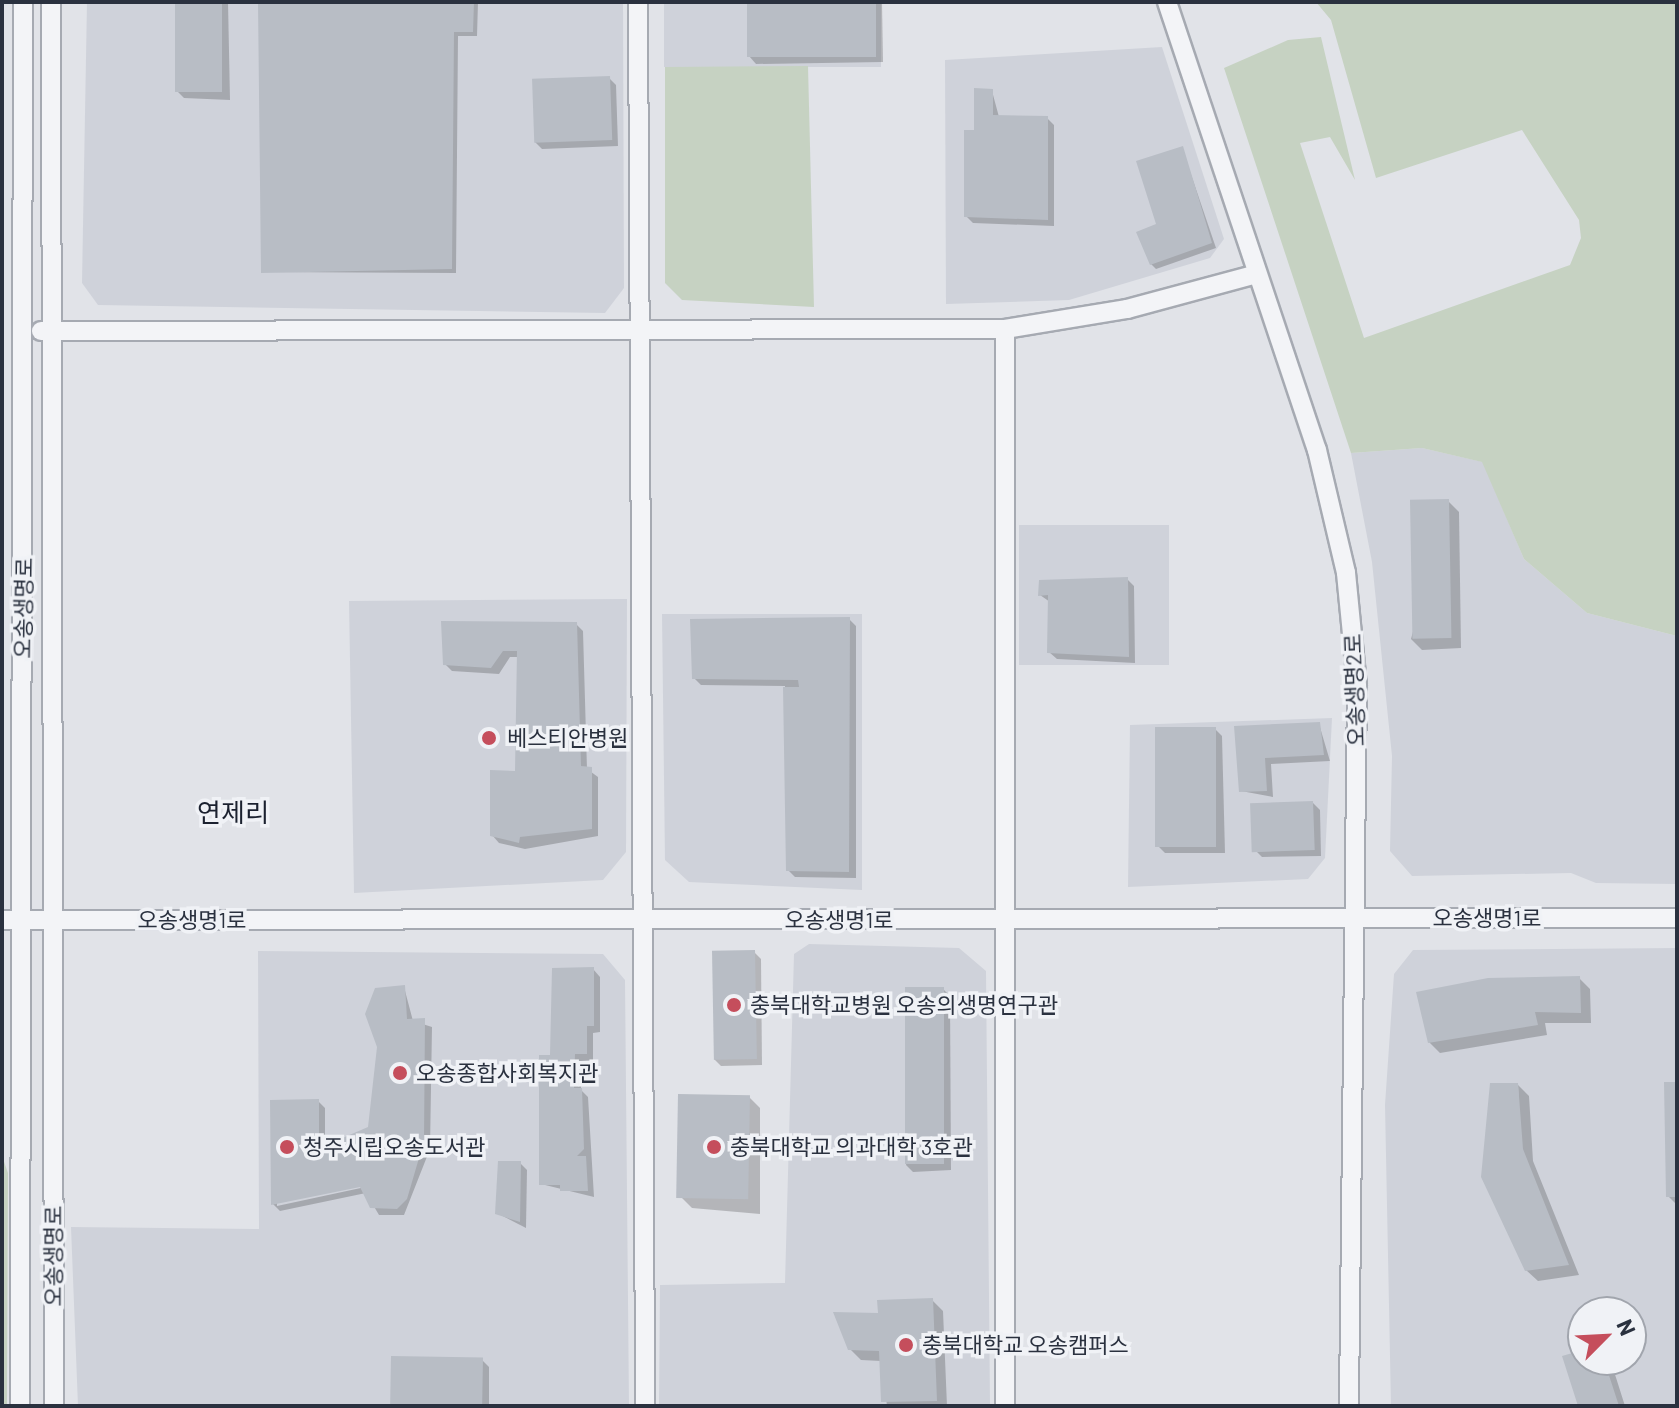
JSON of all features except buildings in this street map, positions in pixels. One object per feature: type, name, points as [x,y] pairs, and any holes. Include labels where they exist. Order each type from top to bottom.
[{"type":"street","name":"오송생명로","points":[[20,1406],[10,920],[26,332],[23,2]]},
{"type":"street","name":"오송생명로","points":[[51,2],[50,919],[54,1406]]},
{"type":"street","points":[[638,2],[647,920],[645,1406]]},
{"type":"street","name":"오송생명2로","points":[[1167,2],[1317,450],[1346,573],[1357,686],[1349,1406]]},
{"type":"street","points":[[26,332],[639,333],[1005,329],[1127,309],[1257,274]]},
{"type":"street","points":[[1005,329],[1005,1406]]},
{"type":"street","name":"오송생명1로","points":[[10,920],[1677,918]]},
{"type":"shaded area","points":[[87,2],[623,2],[624,288],[605,313],[98,305],[82,283]]},
{"type":"shaded area","points":[[664,2],[881,2],[881,67],[664,67]]},
{"type":"shaded area","points":[[1162,47],[1224,239],[1210,258],[1069,300],[946,304],[945,60]]},
{"type":"shaded area","points":[[1422,448],[1483,462],[1524,559],[1587,613],[1677,636],[1677,884],[1596,883],[1571,873],[1412,876],[1390,851],[1392,756],[1372,562],[1351,453]]},
{"type":"shaded area","points":[[1019,525],[1169,525],[1169,665],[1019,665]]},
{"type":"shaded area","name":"베스티안병원","points":[[627,599],[626,852],[603,880],[354,893],[349,601]]},
{"type":"shaded area","points":[[662,614],[862,614],[862,890],[689,882],[665,860]]},
{"type":"shaded area","points":[[1332,718],[1325,858],[1308,879],[1128,887],[1130,725]]},
{"type":"shaded area","points":[[809,944],[959,948],[986,971],[990,1406],[659,1406],[660,1285],[785,1283],[794,954]]},
{"type":"shaded area","points":[[1677,948],[1677,1406],[1391,1406],[1385,1105],[1394,974],[1413,950]]},
{"type":"shaded area","points":[[258,951],[603,954],[625,980],[629,1406],[78,1406],[71,1227],[259,1229]]},
{"type":"green space","points":[[1316,2],[1677,2],[1677,636],[1587,613],[1524,559],[1482,462],[1422,448],[1351,453],[1224,68],[1288,40],[1321,37],[1355,180],[1330,137],[1300,143],[1364,338],[1570,265],[1581,238],[1579,220],[1522,130],[1376,178],[1331,20]]},
{"type":"green space","points":[[808,66],[814,307],[682,300],[665,283],[665,67]]},
{"type":"green space","points":[[2,1156],[8,1173],[7,1406],[2,1406]]},
{"type":"place","name":"베스티안병원","points":[[489,738]]},
{"type":"place","name":"충북대학교병원 오송의생명연구관","points":[[734,1005]]},
{"type":"place","name":"오송종합사회복지관","points":[[400,1073]]},
{"type":"place","name":"청주시립오송도서관","points":[[287,1147]]},
{"type":"place","name":"충북대학교 의과대학 3호관","points":[[714,1147]]},
{"type":"place","name":"충북대학교 오송캠퍼스","points":[[906,1345]]},
{"type":"district","name":"연제리","points":[[233,812]]}]
